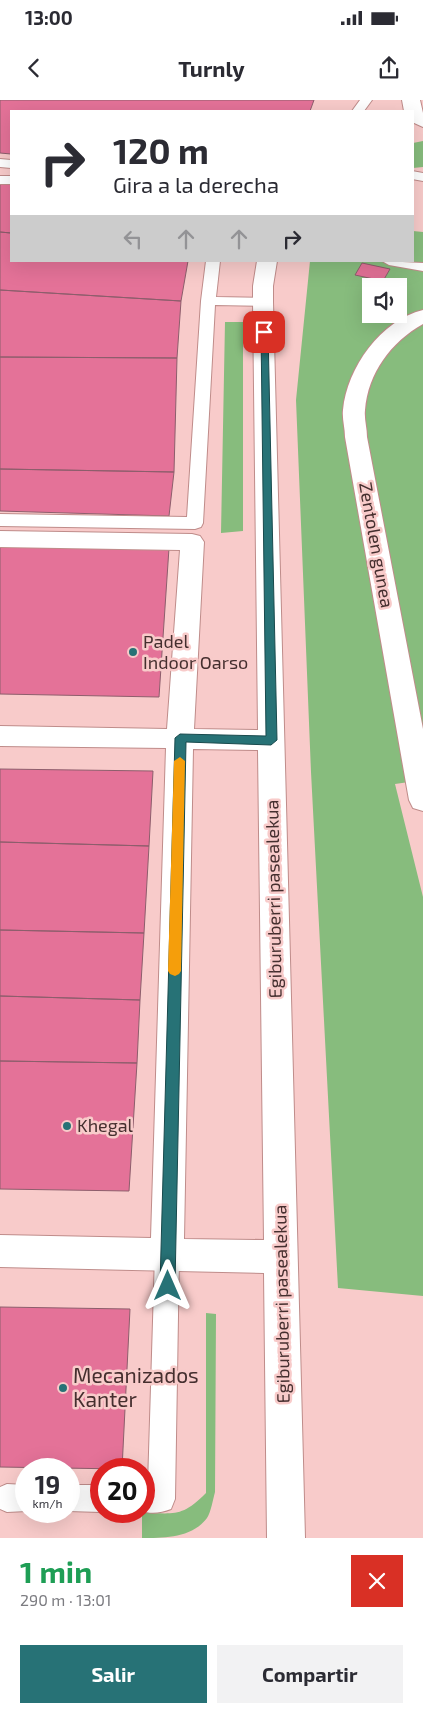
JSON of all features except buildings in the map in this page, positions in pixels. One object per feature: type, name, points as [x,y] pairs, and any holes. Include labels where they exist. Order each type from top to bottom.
[{"type":"street","name":"Egiburuberri pasealekua","points":[[268,262],[263,286],[263,302],[286,1538]]},
{"type":"street","name":"Zentolen gunea","points":[[423,316],[397,333],[367,364],[358,386],[354,411],[356,437],[423,800]]},
{"type":"street","points":[[0,539],[192,542],[180,738],[168,1255]]},
{"type":"street","points":[[0,736],[271,740]]},
{"type":"street","points":[[0,1251],[281,1257]]},
{"type":"lane","points":[[0,520],[195,523],[208,301],[213,262]]},
{"type":"lane","points":[[395,262],[423,267]]},
{"type":"lane","points":[[208,301],[263,302]]},
{"type":"lane","points":[[155,1499],[161,1499],[168,1255]]},
{"type":"green space","points":[[423,141],[423,167],[414,168],[414,143]]},
{"type":"green space","points":[[414,231],[423,232],[423,780],[395,784],[423,897],[423,1296],[338,1288],[311,772],[296,400],[310,262],[414,262]]},
{"type":"green space","points":[[225,322],[243,322],[243,531],[221,533]]},
{"type":"green space","points":[[206,1313],[216,1314],[215,1492],[211,1509],[207,1518],[194,1530],[178,1536],[142,1538],[142,1523],[155,1523],[155,1513],[170,1513],[183,1510],[190,1507],[206,1493]]},
{"type":"slow traffic","points":[[175,971],[180,761]]},
{"type":"place","name":"Padel Indoor Oarso","points":[[133,652]]},
{"type":"place","name":"Khegal","points":[[67,1126]]},
{"type":"place","name":"Mecanizados Kanter","points":[[63,1388]]},
{"type":"route","points":[[168,1286],[180,738],[271,740],[264,332]]}]
